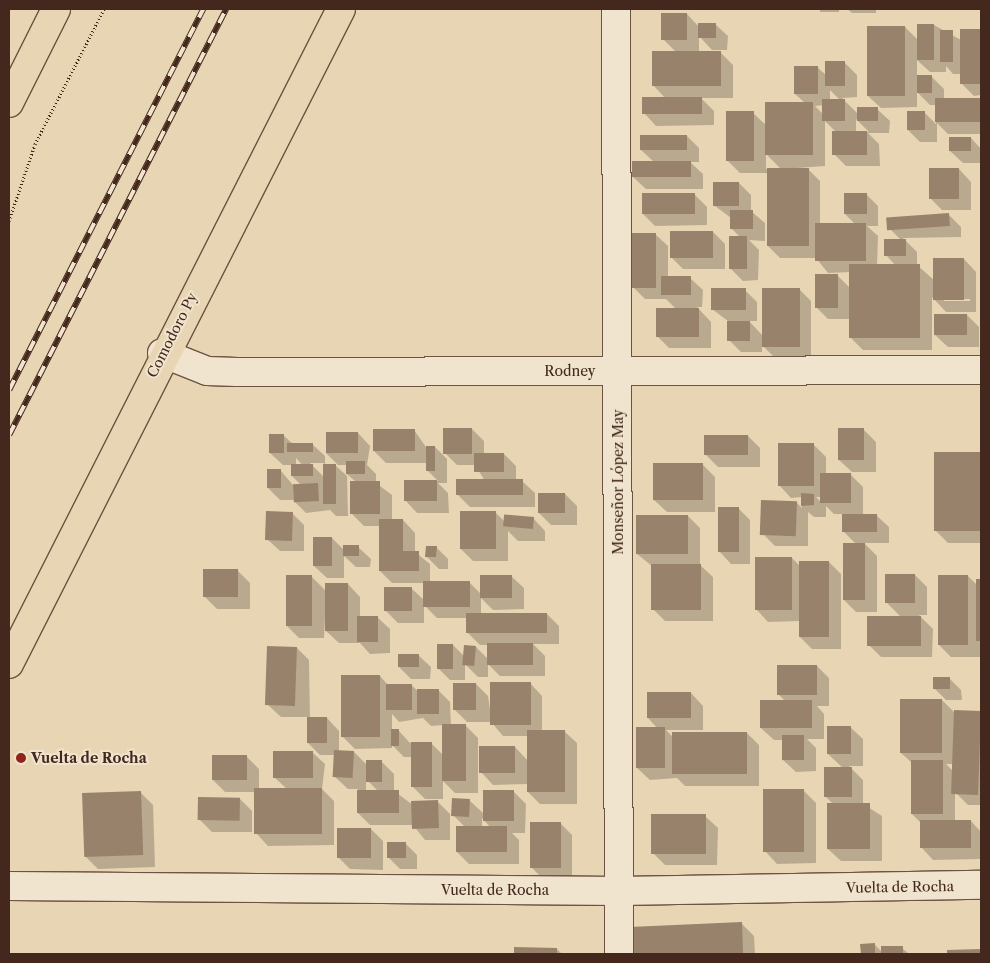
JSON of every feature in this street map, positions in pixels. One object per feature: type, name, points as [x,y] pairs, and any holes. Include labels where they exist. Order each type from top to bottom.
[{"type":"main road","points":[[9,103],[56,9]]},
{"type":"main road","name":"Comodoro Py","points":[[9,664],[162,353],[341,9]]},
{"type":"street","name":"Monseñor López May","points":[[616,9],[619,954]]},
{"type":"street","name":"Rodney","points":[[162,353],[207,371],[237,372],[981,370]]},
{"type":"street","name":"Vuelta de Rocha","points":[[9,886],[620,891],[981,885]]},
{"type":"path","points":[[9,221],[35,144],[104,9]]},
{"type":"building","points":[[661,13],[687,13],[687,40],[661,40]]},
{"type":"building","points":[[698,23],[716,23],[716,38],[698,38]]},
{"type":"building","points":[[917,24],[934,24],[934,60],[917,60]]},
{"type":"building","points":[[867,26],[905,26],[905,96],[867,96]]},
{"type":"building","points":[[960,29],[981,29],[981,84],[960,84]]},
{"type":"building","points":[[940,30],[953,30],[953,62],[940,62]]},
{"type":"building","points":[[652,51],[721,51],[721,86],[652,86]]},
{"type":"building","points":[[825,61],[845,61],[845,86],[825,86]]},
{"type":"building","points":[[794,66],[818,66],[818,94],[794,94]]},
{"type":"building","points":[[917,75],[932,75],[932,93],[917,93]]},
{"type":"building","points":[[642,97],[702,97],[702,114],[642,114]]},
{"type":"building","points":[[935,98],[981,98],[981,122],[935,122]]},
{"type":"building","points":[[822,99],[845,99],[845,121],[822,121]]},
{"type":"building","points":[[765,102],[813,102],[813,155],[765,155]]},
{"type":"building","points":[[857,107],[878,107],[878,121],[857,121]]},
{"type":"building","points":[[726,111],[754,111],[754,161],[726,161]]},
{"type":"building","points":[[907,111],[925,111],[925,130],[907,130]]},
{"type":"building","points":[[832,131],[867,131],[867,155],[832,155]]},
{"type":"building","points":[[640,135],[687,135],[687,150],[640,150]]},
{"type":"building","points":[[949,137],[971,137],[971,151],[949,151]]},
{"type":"building","points":[[632,161],[691,161],[691,177],[632,177]]},
{"type":"building","points":[[767,168],[809,168],[809,246],[767,246]]},
{"type":"building","points":[[929,168],[959,168],[959,199],[929,199]]},
{"type":"building","points":[[713,182],[739,182],[739,206],[713,206]]},
{"type":"building","points":[[642,193],[695,193],[695,214],[642,214]]},
{"type":"building","points":[[844,193],[867,193],[867,214],[844,214]]},
{"type":"building","points":[[730,210],[753,210],[753,229],[730,229]]},
{"type":"building","points":[[949,213],[950,226],[887,230],[886,217]]},
{"type":"building","points":[[815,223],[866,223],[866,261],[815,261]]},
{"type":"building","points":[[670,231],[713,231],[713,258],[670,258]]},
{"type":"building","points":[[631,233],[656,233],[656,288],[631,288]]},
{"type":"building","points":[[729,236],[747,236],[747,269],[729,269]]},
{"type":"building","points":[[884,239],[906,239],[906,256],[884,256]]},
{"type":"building","points":[[933,258],[964,258],[964,300],[933,300]]},
{"type":"building","points":[[849,264],[920,264],[920,338],[849,338]]},
{"type":"building","points":[[815,274],[838,274],[838,308],[815,308]]},
{"type":"building","points":[[661,276],[691,276],[691,295],[661,295]]},
{"type":"building","points":[[711,288],[746,288],[746,310],[711,310]]},
{"type":"building","points":[[762,288],[800,288],[800,347],[762,347]]},
{"type":"building","points":[[656,308],[699,308],[699,337],[656,337]]},
{"type":"building","points":[[934,314],[967,314],[967,335],[934,335]]},
{"type":"building","points":[[727,321],[750,321],[750,341],[727,341]]},
{"type":"building","points":[[443,428],[472,428],[472,454],[443,454]]},
{"type":"building","points":[[838,428],[864,428],[864,460],[838,460]]},
{"type":"building","points":[[373,429],[415,429],[415,451],[373,451]]},
{"type":"building","points":[[326,432],[358,432],[358,453],[326,453]]},
{"type":"building","points":[[269,434],[284,434],[284,453],[269,453]]},
{"type":"building","points":[[704,435],[748,435],[748,455],[704,455]]},
{"type":"building","points":[[287,443],[313,443],[313,452],[287,452]]},
{"type":"building","points":[[778,443],[814,443],[814,486],[778,486]]},
{"type":"building","points":[[426,446],[435,446],[435,471],[426,471]]},
{"type":"building","points":[[934,452],[981,452],[981,531],[934,531]]},
{"type":"building","points":[[474,453],[504,453],[504,472],[474,472]]},
{"type":"building","points":[[346,461],[365,461],[365,474],[346,474]]},
{"type":"building","points":[[653,463],[703,463],[703,500],[653,500]]},
{"type":"building","points":[[291,464],[313,464],[313,476],[291,476]]},
{"type":"building","points":[[323,464],[336,464],[336,504],[323,504]]},
{"type":"building","points":[[267,469],[281,469],[281,488],[267,488]]},
{"type":"building","points":[[820,473],[851,473],[851,503],[820,503]]},
{"type":"building","points":[[456,479],[523,479],[523,495],[456,495]]},
{"type":"building","points":[[404,480],[437,480],[437,501],[404,501]]},
{"type":"building","points":[[350,481],[380,481],[380,514],[350,514]]},
{"type":"building","points":[[318,483],[319,501],[294,502],[293,484]]},
{"type":"building","points":[[538,493],[565,493],[565,513],[538,513]]},
{"type":"building","points":[[801,493],[814,494],[814,505],[801,506]]},
{"type":"building","points":[[761,500],[797,501],[796,536],[760,535]]},
{"type":"building","points":[[718,507],[739,507],[739,552],[718,552]]},
{"type":"building","points":[[266,511],[293,512],[292,541],[265,540]]},
{"type":"building","points":[[460,511],[496,511],[496,549],[460,549]]},
{"type":"building","points":[[504,514],[534,517],[533,529],[503,526]]},
{"type":"building","points":[[842,514],[877,514],[877,532],[842,532]]},
{"type":"building","points":[[636,515],[688,515],[688,554],[636,554]]},
{"type":"building","points":[[379,519],[403,519],[403,551],[419,551],[419,571],[379,571]]},
{"type":"building","points":[[313,537],[332,537],[332,566],[313,566]]},
{"type":"building","points":[[843,543],[865,543],[865,600],[843,600]]},
{"type":"building","points":[[343,545],[359,545],[359,556],[343,556]]},
{"type":"building","points":[[426,546],[437,546],[436,557],[425,557]]},
{"type":"building","points":[[755,557],[792,557],[792,610],[755,610]]},
{"type":"building","points":[[799,561],[829,561],[829,637],[799,637]]},
{"type":"building","points":[[651,564],[701,564],[701,610],[651,610]]},
{"type":"building","points":[[203,569],[238,569],[238,597],[203,597]]},
{"type":"building","points":[[885,574],[915,574],[915,603],[885,603]]},
{"type":"building","points":[[286,575],[312,575],[312,626],[286,626]]},
{"type":"building","points":[[480,575],[512,575],[512,598],[480,598]]},
{"type":"building","points":[[938,575],[968,575],[968,645],[938,645]]},
{"type":"building","points":[[976,579],[981,579],[981,641],[976,641]]},
{"type":"building","points":[[423,581],[470,581],[470,607],[423,607]]},
{"type":"building","points":[[325,583],[348,583],[348,631],[325,631]]},
{"type":"building","points":[[384,587],[412,587],[412,611],[384,611]]},
{"type":"building","points":[[466,613],[547,613],[547,633],[466,633]]},
{"type":"building","points":[[357,616],[378,616],[378,642],[357,642]]},
{"type":"building","points":[[867,616],[921,616],[921,646],[867,646]]},
{"type":"building","points":[[487,643],[533,643],[533,665],[487,665]]},
{"type":"building","points":[[437,644],[453,644],[453,669],[437,669]]},
{"type":"building","points":[[464,645],[476,646],[474,666],[462,665]]},
{"type":"building","points":[[267,646],[297,647],[295,706],[265,705]]},
{"type":"building","points":[[398,654],[419,654],[419,667],[398,667]]},
{"type":"building","points":[[777,665],[817,665],[817,695],[777,695]]},
{"type":"building","points":[[341,675],[380,675],[380,737],[341,737]]},
{"type":"building","points":[[933,677],[950,677],[950,689],[933,689]]},
{"type":"building","points":[[490,682],[531,682],[531,725],[490,725]]},
{"type":"building","points":[[453,683],[476,683],[476,710],[453,710]]},
{"type":"building","points":[[386,684],[412,684],[412,710],[386,710]]},
{"type":"building","points":[[417,689],[439,689],[439,714],[417,714]]},
{"type":"building","points":[[647,692],[691,692],[691,718],[647,718]]},
{"type":"building","points":[[900,699],[942,699],[942,753],[900,753]]},
{"type":"building","points":[[760,700],[812,700],[812,728],[760,728]]},
{"type":"building","points":[[954,710],[981,711],[978,795],[951,794]]},
{"type":"building","points":[[307,717],[327,717],[327,743],[307,743]]},
{"type":"building","points":[[442,724],[466,724],[466,781],[442,781]]},
{"type":"building","points":[[827,726],[851,726],[851,754],[827,754]]},
{"type":"building","points":[[636,727],[665,727],[665,768],[636,768]]},
{"type":"building","points":[[391,729],[399,729],[399,746],[391,746]]},
{"type":"building","points":[[527,730],[565,730],[565,792],[527,792]]},
{"type":"building","points":[[672,732],[747,732],[747,774],[672,774]]},
{"type":"building","points":[[782,735],[804,735],[804,760],[782,760]]},
{"type":"building","points":[[411,742],[432,742],[432,787],[411,787]]},
{"type":"building","points":[[479,746],[515,746],[515,773],[479,773]]},
{"type":"building","points":[[334,750],[354,751],[353,778],[333,777]]},
{"type":"building","points":[[273,751],[313,751],[313,778],[273,778]]},
{"type":"building","points":[[212,755],[247,755],[247,780],[212,780]]},
{"type":"building","points":[[366,760],[382,760],[382,782],[366,782]]},
{"type":"building","points":[[911,760],[943,760],[943,814],[911,814]]},
{"type":"building","points":[[824,767],[852,767],[852,797],[824,797]]},
{"type":"building","points":[[254,788],[322,788],[322,834],[254,834]]},
{"type":"building","points":[[763,789],[804,789],[804,852],[763,852]]},
{"type":"building","points":[[357,790],[399,790],[399,813],[357,813]]},
{"type":"building","points":[[483,790],[514,790],[514,821],[483,821]]},
{"type":"building","points":[[141,791],[143,855],[84,857],[82,793]]},
{"type":"building","points":[[198,797],[240,798],[240,821],[198,820]]},
{"type":"building","points":[[452,798],[470,799],[469,817],[451,816]]},
{"type":"building","points":[[438,800],[439,828],[412,829],[411,801]]},
{"type":"building","points":[[827,803],[870,803],[870,849],[827,849]]},
{"type":"building","points":[[651,814],[706,814],[706,854],[651,854]]},
{"type":"building","points":[[920,820],[971,820],[971,848],[920,848]]},
{"type":"building","points":[[530,822],[561,822],[561,868],[530,868]]},
{"type":"building","points":[[456,826],[507,826],[507,852],[456,852]]},
{"type":"building","points":[[337,828],[371,828],[371,858],[337,858]]},
{"type":"building","points":[[387,842],[406,842],[406,858],[387,858]]},
{"type":"building","points":[[742,922],[743,954],[631,954],[630,927]]},
{"type":"building","points":[[875,943],[875,954],[861,954],[860,944]]},
{"type":"building","points":[[881,946],[903,946],[903,954],[881,954]]},
{"type":"building","points":[[514,947],[557,948],[557,954],[514,954]]},
{"type":"building","points":[[981,949],[981,954],[947,954],[947,950]]},
{"type":"railway","points":[[9,390],[203,9]]},
{"type":"railway","points":[[9,435],[226,9]]},
{"type":"place","name":"Vuelta de Rocha","points":[[21,758]]}]
